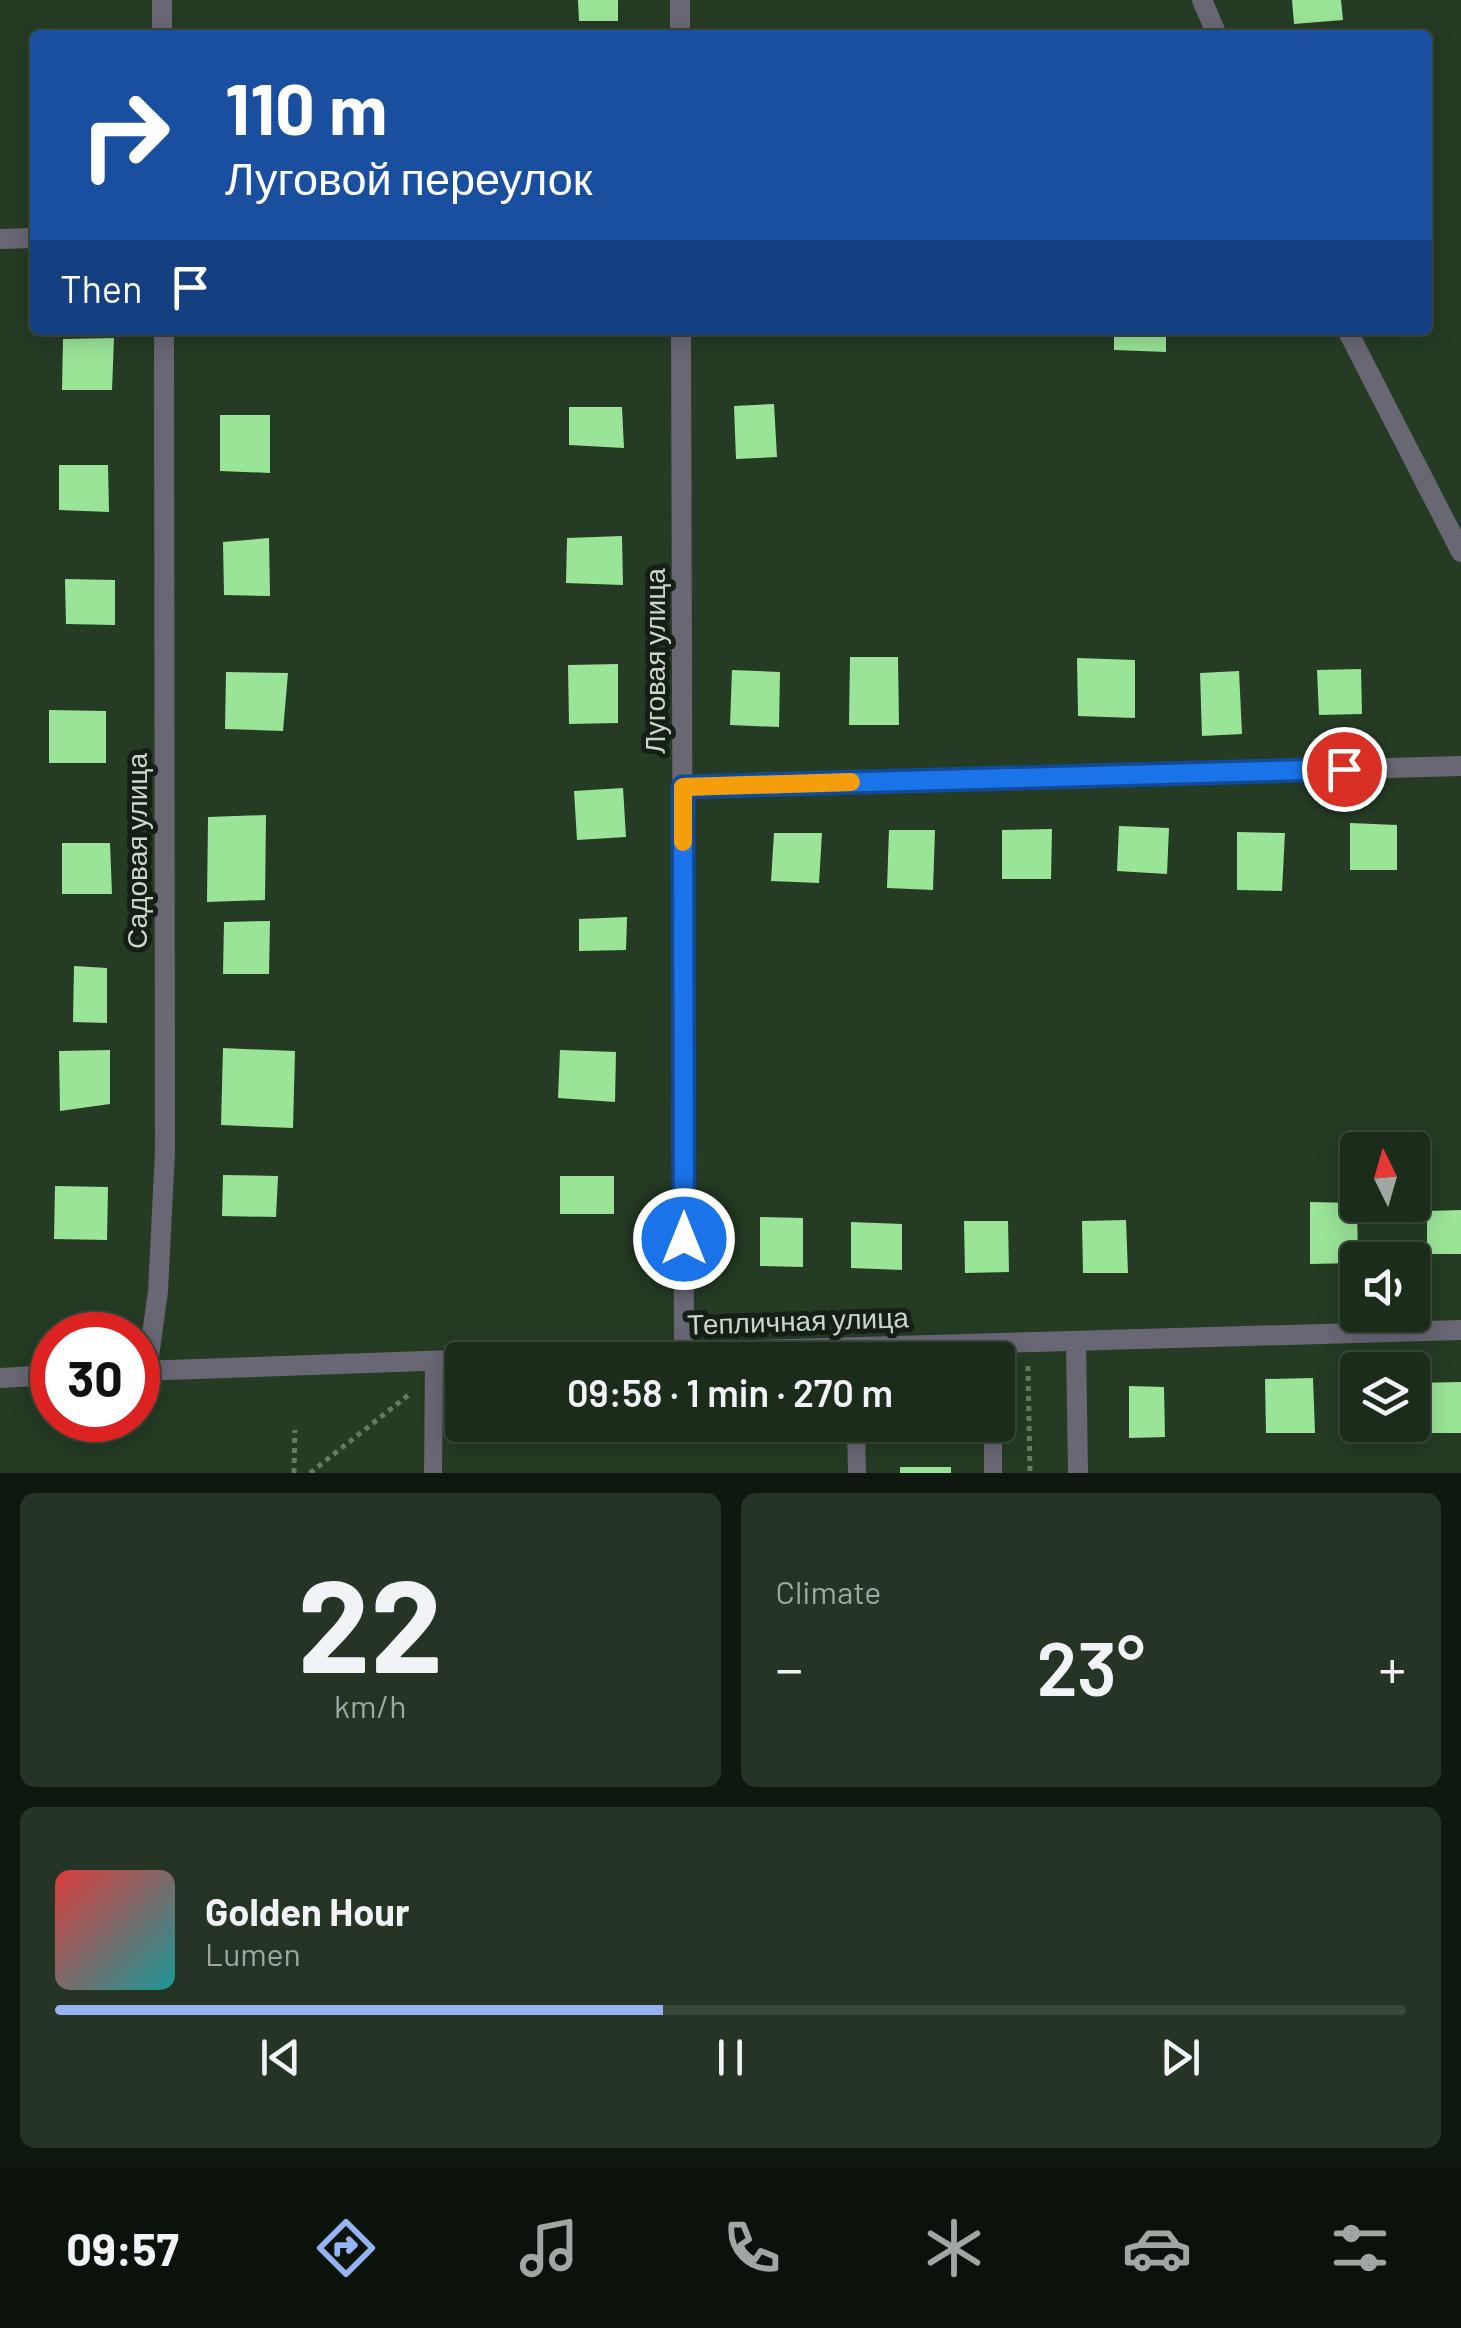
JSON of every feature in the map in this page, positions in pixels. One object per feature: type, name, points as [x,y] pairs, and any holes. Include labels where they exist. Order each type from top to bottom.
[{"type":"street","points":[[162,0],[162,30]]},
{"type":"street","points":[[680,0],[680,30]]},
{"type":"street","points":[[1202,0],[1215,30]]},
{"type":"street","points":[[0,239],[30,238]]},
{"type":"street","name":"Садовая улица","points":[[154,1312],[165,1150],[164,335]]},
{"type":"street","name":"Луговая улица","points":[[681,335],[684,1342]]},
{"type":"street","points":[[1351,335],[1461,552]]},
{"type":"street","points":[[683,787],[1461,766]]},
{"type":"street","name":"Тепличная улица","points":[[1015,1349],[1076,1341],[1461,1330]]},
{"type":"street","points":[[1076,1341],[1078,1473]]},
{"type":"street","name":"Тепличная улица","points":[[160,1371],[445,1367]]},
{"type":"street","points":[[0,1378],[30,1376]]},
{"type":"lane","points":[[432,1473],[433,1368]]},
{"type":"lane","points":[[856,1442],[856,1473]]},
{"type":"lane","points":[[993,1442],[994,1473]]},
{"type":"path","points":[[1015,1366],[1028,1365],[1030,1473]]},
{"type":"path","points":[[310,1473],[433,1368]]},
{"type":"path","points":[[294,1473],[295,1430]]},
{"type":"building","points":[[578,0],[618,0],[618,21],[579,21]]},
{"type":"building","points":[[1292,0],[1341,0],[1343,20],[1294,24]]},
{"type":"building","points":[[1114,335],[1166,335],[1166,352],[1114,350]]},
{"type":"building","points":[[114,338],[112,390],[62,390],[63,339]]},
{"type":"building","points":[[774,404],[777,457],[736,459],[734,406]]},
{"type":"building","points":[[569,407],[622,407],[624,448],[569,445]]},
{"type":"building","points":[[220,415],[270,415],[270,473],[220,471]]},
{"type":"building","points":[[59,465],[108,465],[109,512],[59,510]]},
{"type":"building","points":[[622,536],[623,585],[566,583],[567,538]]},
{"type":"building","points":[[269,538],[270,596],[224,595],[223,542]]},
{"type":"building","points":[[65,579],[115,580],[115,625],[66,624]]},
{"type":"building","points":[[850,657],[898,657],[899,725],[849,725]]},
{"type":"building","points":[[1077,658],[1135,660],[1135,718],[1078,716]]},
{"type":"building","points":[[618,664],[618,723],[569,724],[568,665]]},
{"type":"building","points":[[1361,669],[1362,714],[1319,715],[1317,670]]},
{"type":"building","points":[[732,670],[780,672],[779,727],[730,725]]},
{"type":"building","points":[[1239,671],[1242,734],[1202,736],[1200,673]]},
{"type":"building","points":[[226,672],[288,673],[283,731],[225,729]]},
{"type":"building","points":[[49,710],[106,711],[106,763],[49,763]]},
{"type":"building","points":[[623,788],[626,837],[577,840],[574,791]]},
{"type":"building","points":[[266,815],[265,900],[207,902],[208,817]]},
{"type":"building","points":[[1350,823],[1397,825],[1397,870],[1350,870]]},
{"type":"building","points":[[1119,826],[1169,828],[1167,874],[1117,871]]},
{"type":"building","points":[[1052,829],[1051,879],[1002,879],[1002,830]]},
{"type":"building","points":[[889,830],[935,830],[933,890],[887,888]]},
{"type":"building","points":[[1237,832],[1285,833],[1282,891],[1237,890]]},
{"type":"building","points":[[774,833],[822,833],[819,883],[771,881]]},
{"type":"building","points":[[62,843],[110,843],[112,894],[62,894]]},
{"type":"building","points":[[627,917],[626,950],[579,951],[579,919]]},
{"type":"building","points":[[270,921],[269,974],[223,974],[224,922]]},
{"type":"building","points":[[74,966],[107,968],[107,1023],[73,1022]]},
{"type":"building","points":[[223,1048],[295,1051],[293,1128],[221,1125]]},
{"type":"building","points":[[110,1050],[110,1104],[60,1111],[59,1051]]},
{"type":"building","points":[[560,1050],[616,1052],[615,1102],[558,1098]]},
{"type":"building","points":[[223,1175],[278,1176],[276,1217],[222,1216]]},
{"type":"building","points":[[560,1176],[614,1176],[614,1214],[560,1214]]},
{"type":"building","points":[[55,1186],[108,1187],[107,1240],[54,1239]]},
{"type":"building","points":[[1310,1202],[1340,1203],[1340,1222],[1357,1222],[1358,1242],[1340,1242],[1340,1263],[1310,1264]]},
{"type":"building","points":[[1461,1210],[1461,1254],[1430,1254],[1430,1211]]},
{"type":"building","points":[[760,1217],[803,1218],[803,1267],[760,1266]]},
{"type":"building","points":[[1126,1220],[1128,1273],[1083,1273],[1082,1221]]},
{"type":"building","points":[[964,1221],[1008,1221],[1009,1272],[965,1273]]},
{"type":"building","points":[[851,1222],[902,1224],[902,1270],[851,1268]]},
{"type":"building","points":[[1313,1378],[1315,1433],[1266,1433],[1265,1379]]},
{"type":"building","points":[[1461,1382],[1461,1433],[1430,1433],[1430,1383]]},
{"type":"building","points":[[1129,1386],[1164,1387],[1165,1437],[1129,1438]]},
{"type":"building","points":[[900,1467],[951,1467],[951,1473],[900,1473]]},
{"type":"slow traffic","points":[[683,842],[683,787],[851,782]]},
{"type":"route","points":[[684,1239],[683,787],[1344,769]]}]
